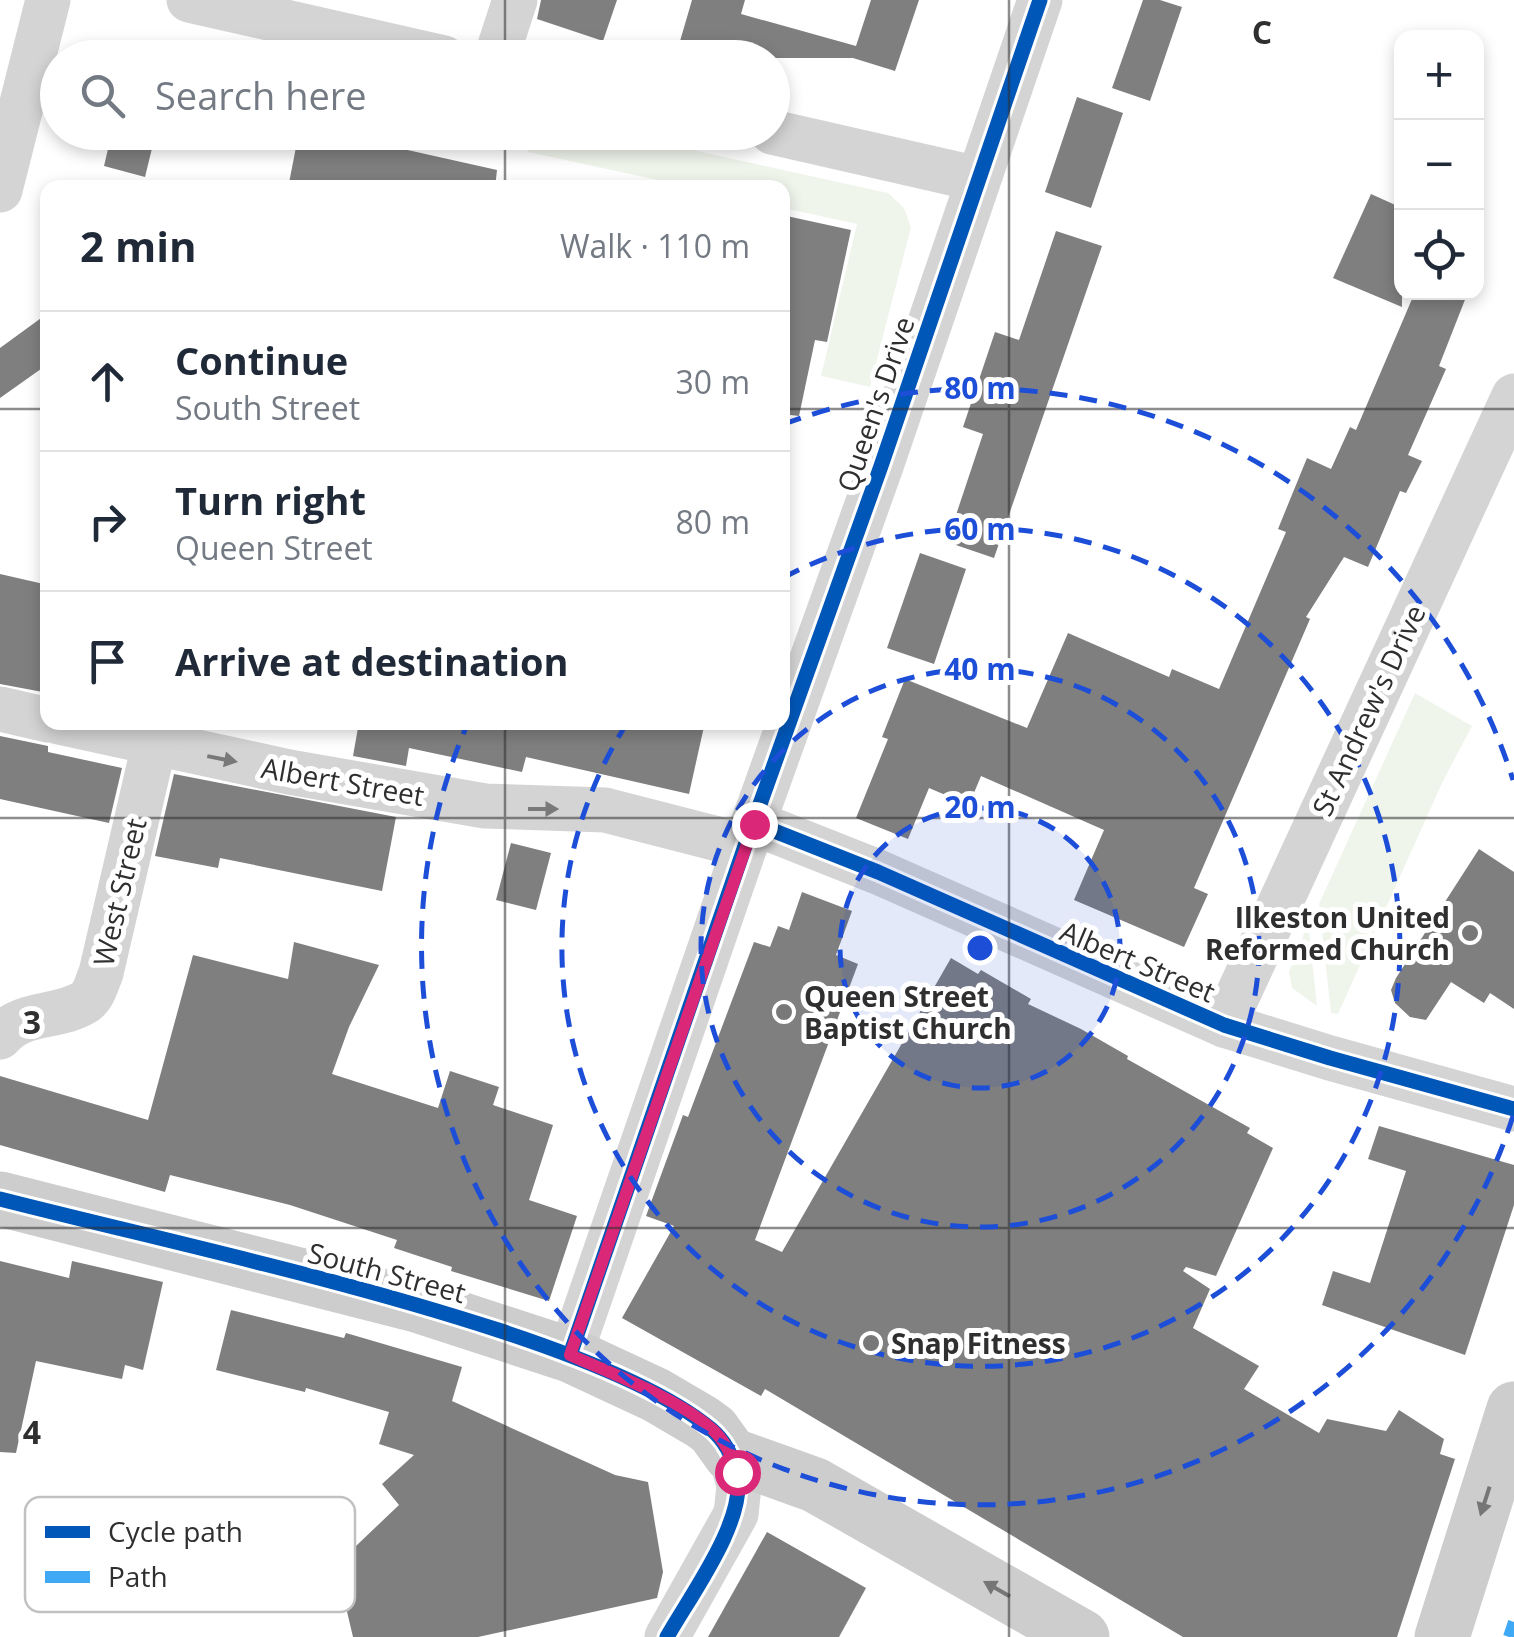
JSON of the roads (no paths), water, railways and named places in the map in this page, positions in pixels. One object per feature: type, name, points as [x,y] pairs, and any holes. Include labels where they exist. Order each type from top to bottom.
[{"type":"street","points":[[0,190],[48,0]]},
{"type":"street","points":[[189,0],[365,40]]},
{"type":"street","points":[[502,40],[515,0]]},
{"type":"street","name":"Queen's Drive","points":[[790,722],[1040,0]]},
{"type":"street","points":[[790,136],[978,179]]},
{"type":"street","name":"St Andrew's Drive","points":[[1224,1025],[1514,396]]},
{"type":"street","points":[[0,709],[40,718]]},
{"type":"street","name":"Albert Street","points":[[92,730],[486,806],[605,810],[750,835],[878,872],[1224,1025],[1514,1110]]},
{"type":"street","name":"Queen's Drive","points":[[570,1355],[787,730]]},
{"type":"street","name":"West Street","points":[[0,1037],[18,1022],[85,1002],[93,992],[101,973],[154,745]]},
{"type":"street","name":"South Street","points":[[0,1199],[417,1305],[570,1355],[656,1395],[702,1422],[731,1455],[814,1485],[1082,1637]]},
{"type":"street","points":[[1442,1637],[1514,1408]]},
{"type":"street","points":[[667,1637],[736,1514],[739,1486],[731,1455]]},
{"type":"place","name":"Ilkeston United Reformed Church","points":[[1470,933]]},
{"type":"place","name":"Queen Street Baptist Church","points":[[784,1012]]},
{"type":"place","name":"Snap Fitness","points":[[871,1343]]}]
